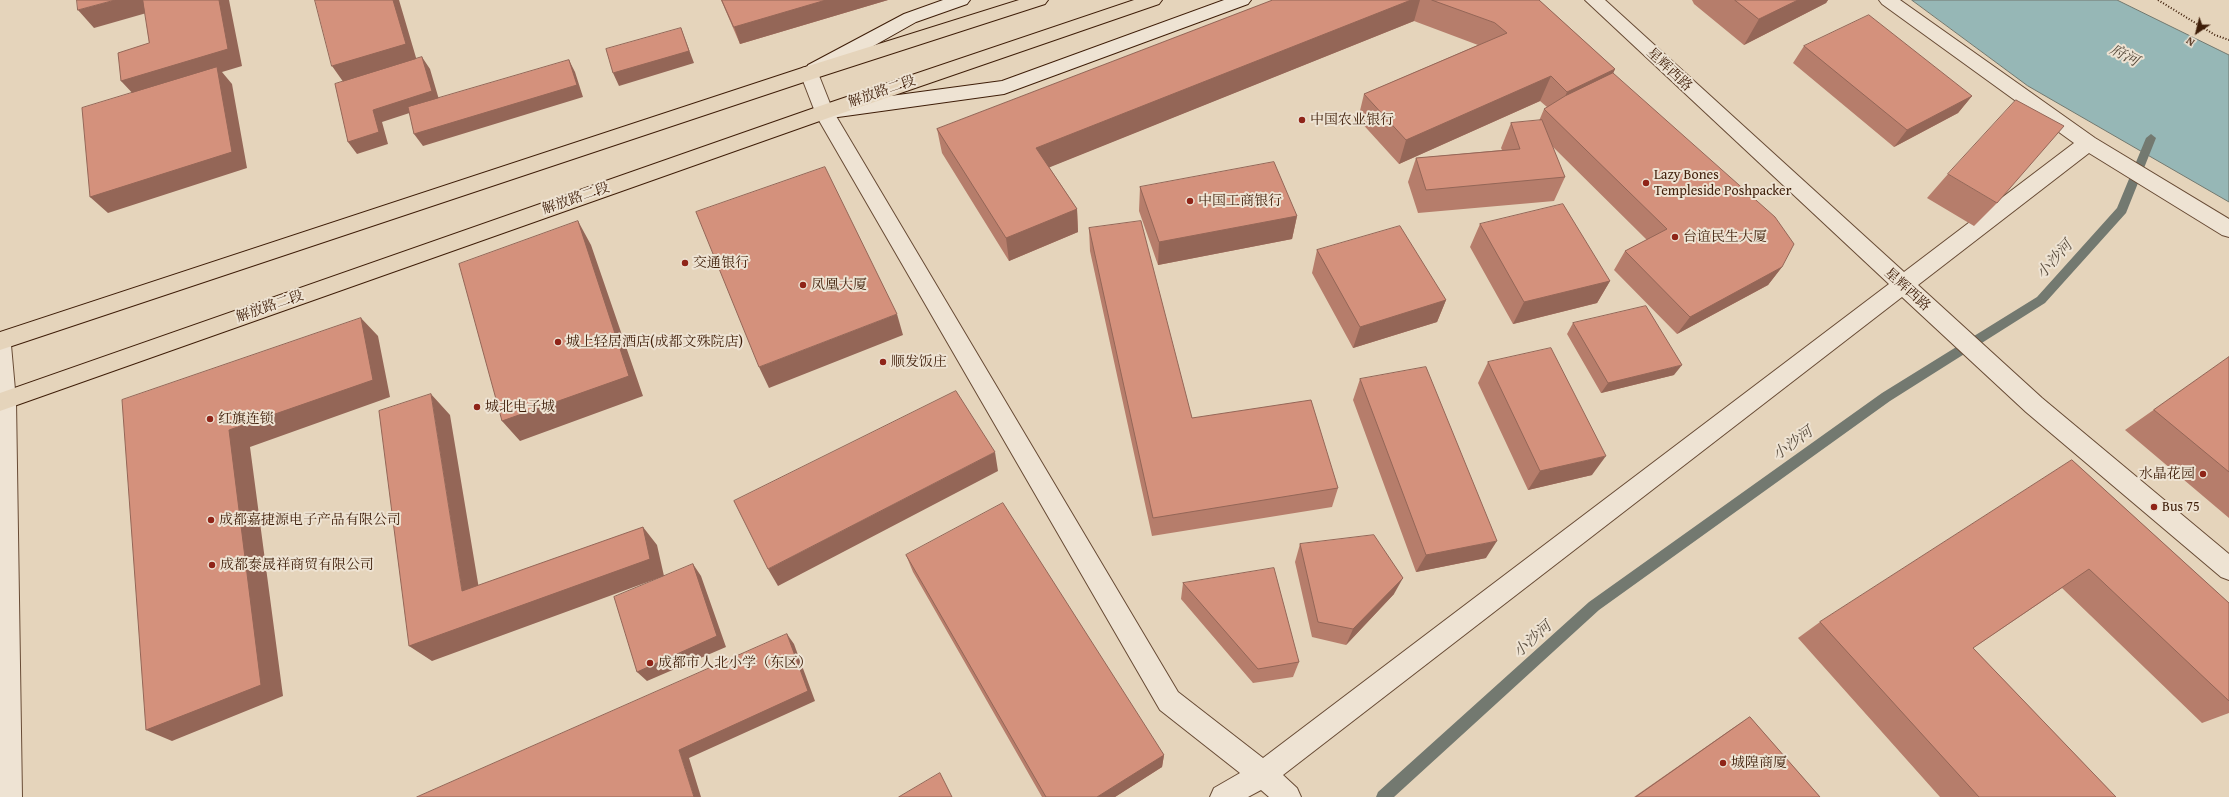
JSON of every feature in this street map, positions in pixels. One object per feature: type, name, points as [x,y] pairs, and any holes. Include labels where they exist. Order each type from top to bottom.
[{"type":"main road","points":[[0,341],[809,74],[1039,0]]},
{"type":"main road","name":"解放路二段","points":[[2,401],[824,112],[1153,0]]},
{"type":"street","points":[[961,0],[910,18],[809,74],[824,112],[1169,701],[1262,774],[1288,797]]},
{"type":"street","points":[[824,112],[1004,87],[1242,0]]},
{"type":"street","name":"星辉西路","points":[[1594,0],[1902,286],[2034,405],[2229,569]]},
{"type":"street","points":[[1888,0],[2088,143],[2229,229]]},
{"type":"street","points":[[1224,797],[1262,774],[2088,143]]},
{"type":"street","points":[[0,345],[9,797]]},
{"type":"path","points":[[2158,0],[2215,35],[2229,40]]},
{"type":"water","name":"府河","points":[[1912,0],[2117,0],[2229,55],[2229,202],[2028,86]]},
{"type":"building","points":[[77,0],[115,0],[78,10]]},
{"type":"building","points":[[143,0],[219,0],[228,49],[121,81],[118,53],[149,43]]},
{"type":"building","points":[[315,0],[393,0],[406,44],[332,66]]},
{"type":"building","points":[[722,0],[826,0],[734,27]]},
{"type":"building","points":[[1273,0],[1411,0],[1036,148],[1077,209],[1006,238],[937,129]]},
{"type":"building","points":[[1432,0],[1539,0],[1615,69],[1567,92],[1551,76],[1406,140],[1364,94],[1507,33],[1495,23]]},
{"type":"building","points":[[1735,0],[1798,0],[1759,19]]},
{"type":"building","points":[[1869,15],[1972,96],[1907,130],[1804,46]]},
{"type":"building","points":[[681,28],[689,51],[613,73],[606,49]]},
{"type":"building","points":[[422,57],[432,91],[373,110],[379,132],[348,142],[335,84]]},
{"type":"building","points":[[569,60],[577,85],[414,134],[408,107]]},
{"type":"building","points":[[217,67],[232,152],[90,197],[82,108]]},
{"type":"building","name":"Lazy Bones Templeside Poshpacker","points":[[1613,73],[1775,217],[1794,244],[1782,267],[1690,317],[1625,251],[1667,229],[1544,109],[1565,96]]},
{"type":"building","points":[[2016,100],[2064,126],[1997,203],[1948,174]]},
{"type":"building","points":[[1542,120],[1565,177],[1426,190],[1416,158],[1520,149],[1511,123]]},
{"type":"building","points":[[1274,162],[1297,216],[1159,242],[1140,187]]},
{"type":"building","name":"凤凰大厦","points":[[825,167],[897,314],[759,367],[696,212]]},
{"type":"building","points":[[1563,204],[1610,281],[1524,302],[1480,224]]},
{"type":"building","name":"城上轻居酒店(成都文殊院店)","points":[[578,221],[629,376],[502,421],[459,264]]},
{"type":"building","points":[[1141,221],[1192,418],[1311,400],[1338,488],[1153,518],[1089,228]]},
{"type":"building","points":[[1400,226],[1446,300],[1360,327],[1317,250]]},
{"type":"building","points":[[1646,306],[1682,365],[1608,383],[1573,323]]},
{"type":"building","points":[[361,318],[373,380],[229,430],[261,685],[146,730],[122,400]]},
{"type":"building","points":[[1551,348],[1606,456],[1540,471],[1488,362]]},
{"type":"building","points":[[2229,357],[2229,472],[2154,410]]},
{"type":"building","points":[[1426,367],[1497,541],[1426,555],[1360,379]]},
{"type":"building","points":[[956,391],[995,452],[768,569],[734,501]]},
{"type":"building","points":[[431,394],[462,591],[643,527],[650,559],[409,646],[379,411]]},
{"type":"building","points":[[2072,460],[2229,603],[2229,701],[2089,569],[1973,648],[2116,797],[1979,797],[1820,622]]},
{"type":"building","points":[[1003,503],[1164,755],[1097,797],[1046,797],[906,555]]},
{"type":"building","points":[[1374,535],[1403,578],[1353,629],[1318,622],[1300,544]]},
{"type":"building","points":[[693,564],[717,636],[637,672],[614,597]]},
{"type":"building","points":[[1274,568],[1299,662],[1258,669],[1183,583]]},
{"type":"building","points":[[787,634],[808,691],[679,750],[694,797],[417,797]]},
{"type":"building","name":"城隍商厦","points":[[1750,717],[1820,797],[1636,797]]},
{"type":"building","points":[[940,773],[952,797],[899,797]]},
{"type":"waterway","name":"小沙河","points":[[1383,797],[1594,606],[1886,397],[2041,300],[2122,210],[2151,138]]},
{"type":"place","name":"中国农业银行","points":[[1302,120]]},
{"type":"place","name":"Lazy Bones Templeside Poshpacker","points":[[1646,183]]},
{"type":"place","name":"中国工商银行","points":[[1190,201]]},
{"type":"place","name":"台谊民生大厦","points":[[1675,237]]},
{"type":"place","name":"交通银行","points":[[685,263]]},
{"type":"place","name":"凤凰大厦","points":[[803,285]]},
{"type":"place","name":"城上轻居酒店(成都文殊院店)","points":[[558,342]]},
{"type":"place","name":"顺发饭庄","points":[[883,362]]},
{"type":"place","name":"城北电子城","points":[[477,407]]},
{"type":"place","name":"红旗连锁","points":[[210,419]]},
{"type":"place","name":"水晶花园","points":[[2203,474]]},
{"type":"place","name":"Bus 75","points":[[2154,507]]},
{"type":"place","name":"成都嘉捷源电子产品有限公司","points":[[211,520]]},
{"type":"place","name":"成都泰晟祥商贸有限公司","points":[[212,565]]},
{"type":"place","name":"成都市人北小学（东区）","points":[[650,663]]},
{"type":"place","name":"城隍商厦","points":[[1723,763]]}]
